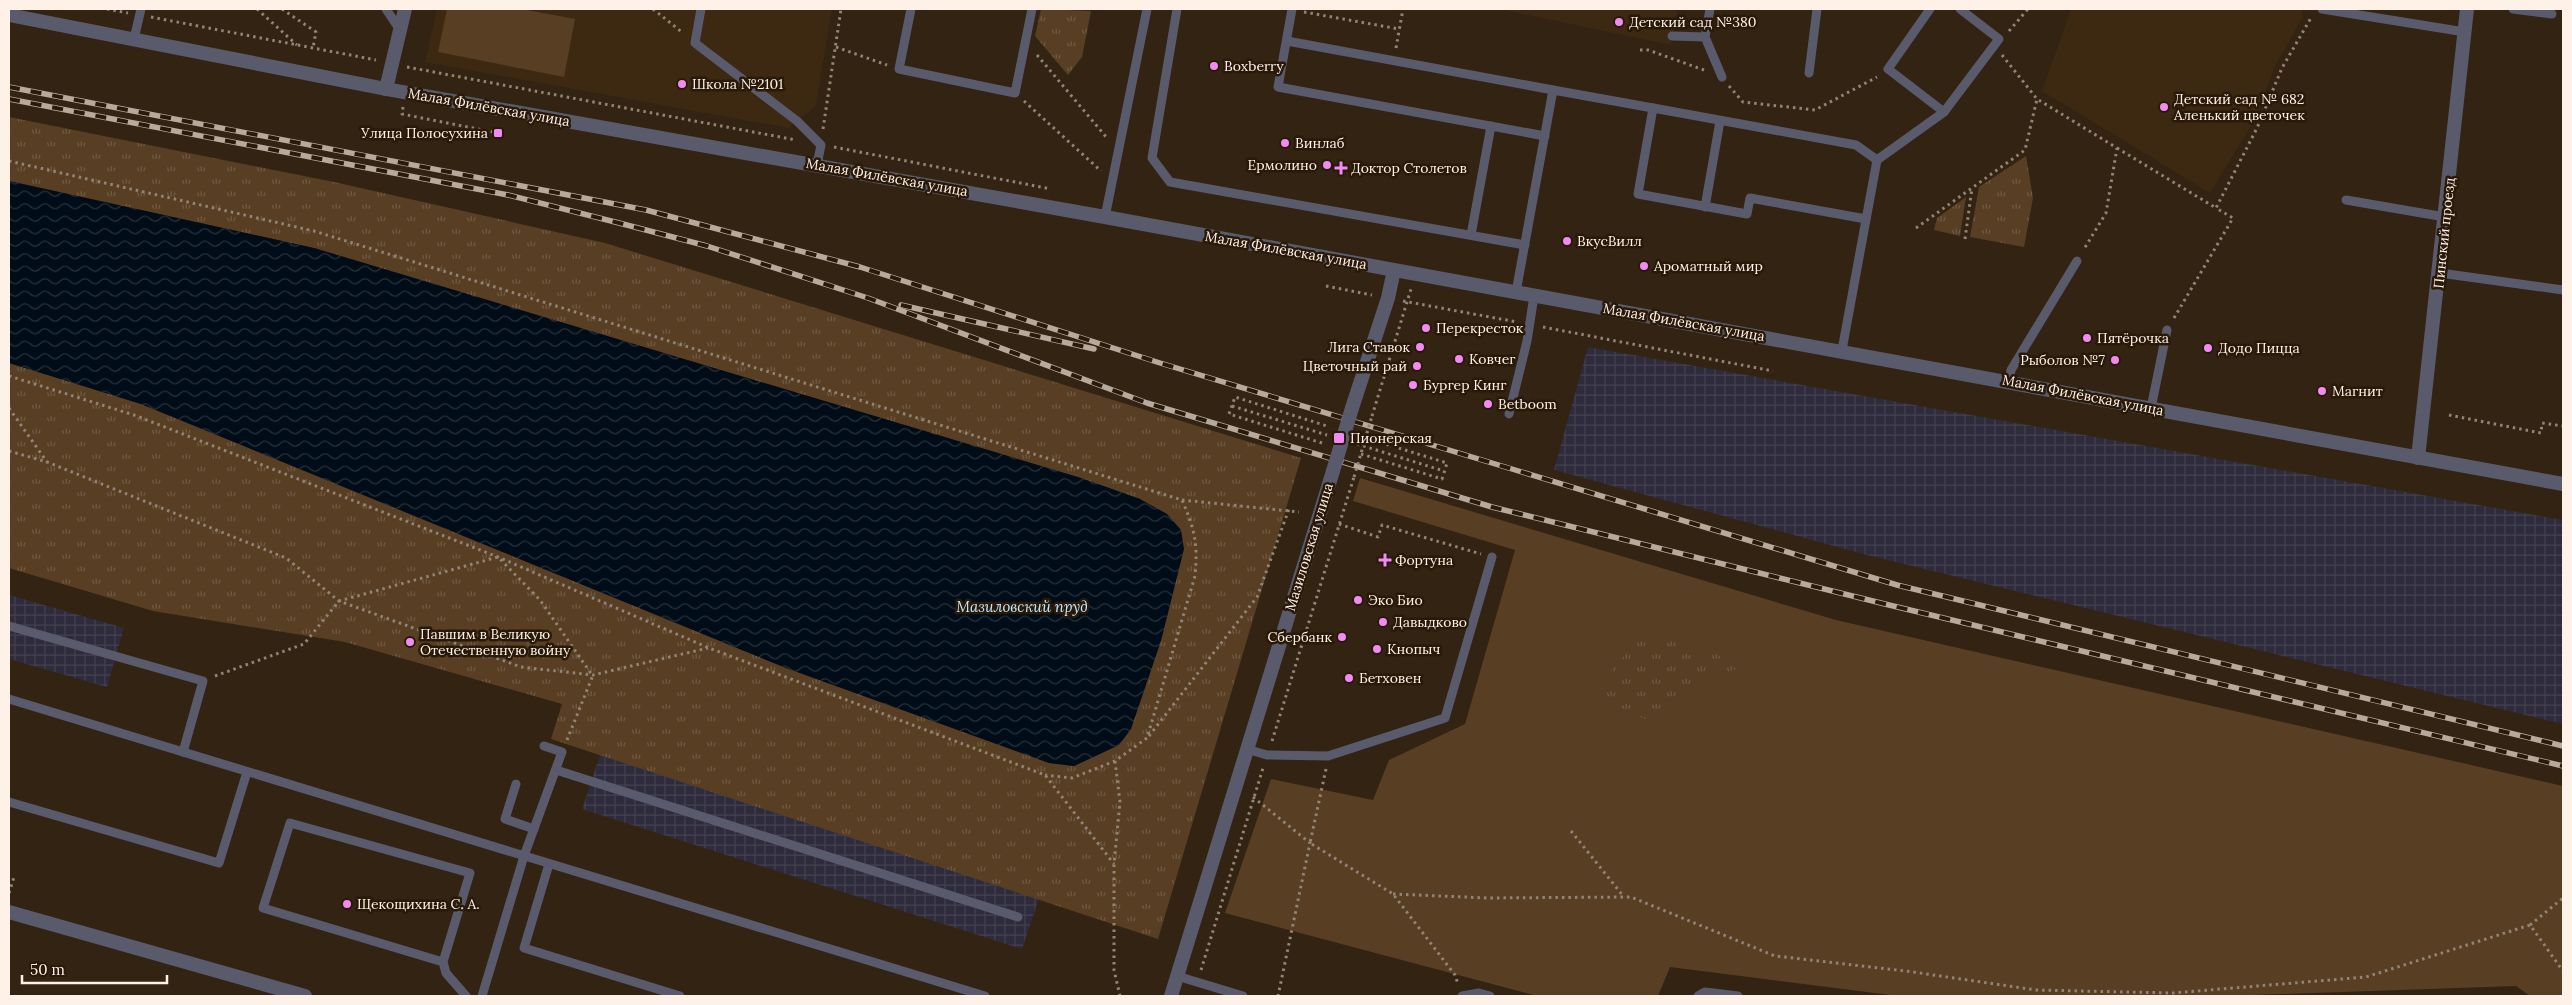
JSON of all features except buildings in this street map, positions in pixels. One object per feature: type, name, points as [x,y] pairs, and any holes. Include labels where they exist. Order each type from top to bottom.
[{"type":"street","points":[[386,90],[405,9]]},
{"type":"street","name":"Пинский проезд","points":[[2418,458],[2440,273],[2467,9]]},
{"type":"street","name":"Малая Филёвская улица","points":[[9,15],[386,90],[817,165],[1534,296],[1842,350],[2563,484]]},
{"type":"street","name":"Мазиловская улица","points":[[1171,996],[1352,408],[1388,298],[1394,270]]},
{"type":"street","points":[[9,912],[305,996]]},
{"type":"lane","points":[[386,9],[400,30]]},
{"type":"lane","points":[[702,9],[695,43],[797,121],[821,145],[817,165]]},
{"type":"lane","points":[[911,9],[899,69],[1015,93],[1032,9]]},
{"type":"lane","points":[[1105,217],[1147,9]]},
{"type":"lane","points":[[1177,9],[1152,158],[1170,182],[1525,245]]},
{"type":"lane","points":[[1292,9],[1278,87],[1545,136]]},
{"type":"lane","points":[[1710,9],[1706,37],[1722,78]]},
{"type":"lane","points":[[1809,73],[1817,9]]},
{"type":"lane","points":[[1930,9],[1888,69],[1944,112]]},
{"type":"lane","points":[[1842,350],[1877,160],[1944,112],[1999,39],[1960,9]]},
{"type":"lane","points":[[2322,9],[2465,32]]},
{"type":"lane","points":[[2513,9],[2552,14]]},
{"type":"lane","points":[[134,39],[140,12]]},
{"type":"lane","points":[[1672,36],[1706,37]]},
{"type":"lane","points":[[1286,41],[1856,145],[1877,160]]},
{"type":"lane","points":[[1516,292],[1553,90]]},
{"type":"lane","points":[[1654,108],[1638,194],[1747,214],[1750,198],[1866,219]]},
{"type":"lane","points":[[1704,207],[1720,121]]},
{"type":"lane","points":[[1471,235],[1491,126]]},
{"type":"lane","points":[[2346,200],[2445,217]]},
{"type":"lane","points":[[2009,381],[2011,370],[2077,260]]},
{"type":"lane","points":[[2440,273],[2563,290]]},
{"type":"lane","points":[[1509,414],[1530,324],[1534,296]]},
{"type":"lane","points":[[2151,408],[2167,330]]},
{"type":"lane","points":[[1246,749],[1268,755],[1328,756],[1445,718],[1492,557]]},
{"type":"lane","points":[[9,626],[204,680],[183,752]]},
{"type":"lane","points":[[9,699],[984,996]]},
{"type":"lane","points":[[482,996],[524,856],[562,752],[544,746]]},
{"type":"lane","points":[[556,770],[1018,916]]},
{"type":"lane","points":[[9,802],[219,863],[247,772]]},
{"type":"lane","points":[[516,784],[505,819],[534,829]]},
{"type":"lane","points":[[443,962],[263,908],[290,823],[470,873],[443,962],[446,973],[466,996]]},
{"type":"lane","points":[[550,864],[524,948],[680,996]]},
{"type":"lane","points":[[1177,976],[1243,996]]},
{"type":"lane","points":[[1698,996],[1705,992],[1738,996]]},
{"type":"lane","points":[[1461,993],[1479,993],[1490,996]]},
{"type":"path","points":[[107,9],[140,12],[392,64],[1061,190]]},
{"type":"path","points":[[257,9],[298,45]]},
{"type":"path","points":[[282,9],[316,32],[313,48]]},
{"type":"path","points":[[653,9],[695,43]]},
{"type":"path","points":[[826,109],[841,9]]},
{"type":"path","points":[[1292,9],[1399,29]]},
{"type":"path","points":[[1397,42],[1403,9]]},
{"type":"path","points":[[2009,32],[2028,9]]},
{"type":"path","points":[[2216,208],[2257,128],[2282,68],[2316,9]]},
{"type":"path","points":[[1026,41],[1119,152]]},
{"type":"path","points":[[835,47],[899,69]]},
{"type":"path","points":[[1640,50],[1648,50],[1722,78],[1743,102],[1815,110],[1881,76]]},
{"type":"path","points":[[2002,54],[2037,99],[2233,218],[2167,330]]},
{"type":"path","points":[[1015,93],[1112,182]]},
{"type":"path","points":[[1916,228],[2025,150],[2037,99]]},
{"type":"path","points":[[2077,260],[2106,213],[2117,148]]},
{"type":"path","points":[[9,161],[314,231],[1182,500],[1289,509],[1299,512]]},
{"type":"path","points":[[1965,239],[1972,188]]},
{"type":"path","points":[[1197,982],[1409,302],[1414,274]]},
{"type":"path","points":[[1326,286],[1772,371]]},
{"type":"path","points":[[9,376],[134,415],[498,558],[709,648],[1045,774],[1072,778],[1114,761],[1147,738],[1257,598],[1289,509]]},
{"type":"path","points":[[1322,443],[1229,414],[1235,398],[1327,426]]},
{"type":"path","points":[[1232,406],[1274,419]]},
{"type":"path","points":[[9,408],[47,462]]},
{"type":"path","points":[[2449,415],[2541,433],[2542,423],[2563,426]]},
{"type":"path","points":[[1361,454],[1442,479],[1447,463],[1366,438]]},
{"type":"path","points":[[9,451],[47,462],[286,558],[339,601],[521,667],[593,675],[709,648]]},
{"type":"path","points":[[1404,459],[1444,471]]},
{"type":"path","points":[[1147,738],[1195,576],[1197,553],[1194,526],[1182,500]]},
{"type":"path","points":[[1339,524],[1378,537],[1382,525],[1492,557]]},
{"type":"path","points":[[204,680],[304,644],[339,601],[498,558]]},
{"type":"path","points":[[498,558],[540,600],[593,675]]},
{"type":"path","points":[[562,752],[593,675]]},
{"type":"path","points":[[1278,996],[1328,756]]},
{"type":"path","points":[[1114,761],[1120,802],[1114,864],[1114,970],[1120,996]]},
{"type":"path","points":[[1045,774],[1114,864]]},
{"type":"path","points":[[1254,796],[1310,843],[1393,894],[1455,975],[1461,993]]},
{"type":"path","points":[[1571,831],[1624,897]]},
{"type":"path","points":[[9,893],[14,877]]},
{"type":"path","points":[[1393,894],[1488,898],[1631,897],[1775,956],[1906,971],[2036,990],[2173,993],[2366,977],[2530,925],[2563,898]]},
{"type":"path","points":[[2530,925],[2563,972]]},
{"type":"shaded area","name":"Школа №2101","points":[[437,9],[832,9],[816,106],[788,128],[425,62]]},
{"type":"shaded area","name":"Детский сад №380","points":[[1499,9],[1677,9],[1671,45]]},
{"type":"shaded area","name":"Детский сад № 682 Аленький цветочек","points":[[2071,9],[2302,9],[2303,17],[2276,64],[2252,124],[2210,193],[2042,91]]},
{"type":"shaded area","points":[[1588,347],[2563,520],[2563,724],[1867,555],[1554,470]]},
{"type":"shaded area","points":[[9,595],[124,628],[107,687],[9,659]]},
{"type":"shaded area","points":[[600,755],[1039,898],[1022,949],[582,809]]},
{"type":"green space","points":[[447,9],[522,9],[575,19],[564,77],[438,52]]},
{"type":"green space","points":[[1041,9],[1091,11],[1082,57],[1068,75],[1035,36]]},
{"type":"green space","points":[[9,117],[334,182],[605,243],[1301,458],[1158,939],[551,739],[562,704],[345,642],[153,611],[9,568],[9,363],[141,404],[786,668],[1049,763],[1074,766],[1119,745],[1140,499],[1081,478],[314,248],[9,181]]},
{"type":"green space","points":[[2026,156],[2033,198],[2024,247],[1970,237],[1979,187]]},
{"type":"green space","points":[[1966,197],[1960,236],[1934,230],[1937,218]]},
{"type":"green space","points":[[1360,478],[1836,620],[2563,786],[2563,996],[2530,996],[2516,986],[2224,996],[1898,996],[1670,967],[1658,996],[1537,996],[1225,913],[1271,779],[1373,800],[1389,760],[1465,724],[1515,550],[1353,501]]},
{"type":"green space","points":[[1681,638],[1742,666],[1694,688],[1654,723],[1590,695],[1638,640]]},
{"type":"water","name":"Мазиловский пруд","points":[[9,181],[314,248],[1081,478],[1140,499],[1167,514],[1181,530],[1184,549],[1161,641],[1131,729],[1119,745],[1074,766],[1049,763],[786,668],[141,404],[9,363]]},
{"type":"railway","points":[[9,87],[646,210],[860,267],[1160,363],[1897,585],[2563,746]]},
{"type":"railway","points":[[9,99],[508,195],[623,224],[707,246],[868,298],[1147,403],[1492,507],[1889,605],[2563,766]]},
{"type":"railway","points":[[901,305],[1094,349]]},
{"type":"place","name":"Детский сад №380","points":[[1619,22]]},
{"type":"place","name":"Boxberry","points":[[1214,66]]},
{"type":"place","name":"Школа №2101","points":[[682,84]]},
{"type":"place","name":"Детский сад № 682 Аленький цветочек","points":[[2164,107]]},
{"type":"place","name":"Улица Полосухина","points":[[498,133]]},
{"type":"place","name":"Винлаб","points":[[1285,143]]},
{"type":"place","name":"Ермолино","points":[[1327,165]]},
{"type":"place","name":"Доктор Столетов","points":[[1341,168]]},
{"type":"place","name":"ВкусВилл","points":[[1567,241]]},
{"type":"place","name":"Ароматный мир","points":[[1644,266]]},
{"type":"place","name":"Перекресток","points":[[1426,328]]},
{"type":"place","name":"Пятёрочка","points":[[2087,338]]},
{"type":"place","name":"Лига Ставок","points":[[1420,347]]},
{"type":"place","name":"Додо Пицца","points":[[2208,348]]},
{"type":"place","name":"Ковчег","points":[[1459,359]]},
{"type":"place","name":"Рыболов №7","points":[[2115,360]]},
{"type":"place","name":"Цветочный рай","points":[[1417,366]]},
{"type":"place","name":"Бургер Кинг","points":[[1413,385]]},
{"type":"place","name":"Магнит","points":[[2322,391]]},
{"type":"place","name":"Betboom","points":[[1488,404]]},
{"type":"place","name":"Пионерская","points":[[1339,438]]},
{"type":"place","name":"Фортуна","points":[[1385,560]]},
{"type":"place","name":"Эко Био","points":[[1358,600]]},
{"type":"place","name":"Давыдково","points":[[1383,622]]},
{"type":"place","name":"Сбербанк","points":[[1342,637]]},
{"type":"place","name":"Павшим в Великую Отечественную войну","points":[[410,642]]},
{"type":"place","name":"Кнопыч","points":[[1377,649]]},
{"type":"place","name":"Бетховен","points":[[1349,678]]},
{"type":"place","name":"Щекощихина С. А.","points":[[347,904]]}]
